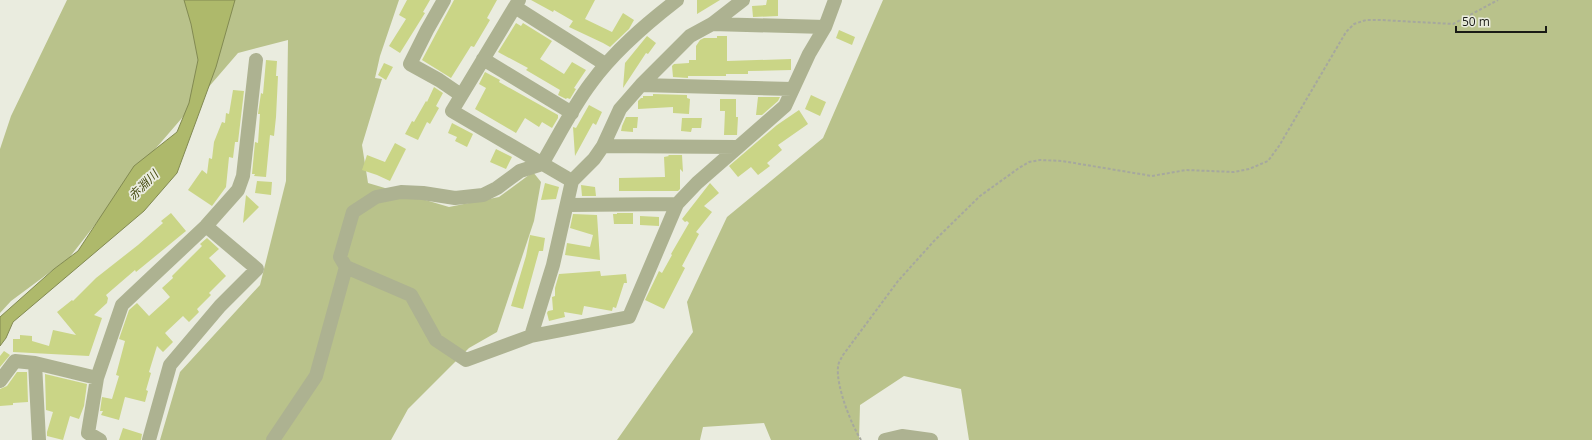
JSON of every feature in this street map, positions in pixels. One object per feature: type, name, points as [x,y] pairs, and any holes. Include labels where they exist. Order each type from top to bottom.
[{"type":"street","points":[[444,0],[410,64],[439,80],[461,95]]},
{"type":"street","points":[[676,0],[650,21],[605,64],[590,84],[542,164],[520,171],[497,188],[483,195],[455,198],[423,193],[401,192],[376,197],[352,212],[340,257],[346,267],[411,295],[436,340],[466,360],[531,336],[629,317],[677,204],[737,147],[785,106],[809,54],[825,27],[835,0]]},
{"type":"street","points":[[531,336],[551,274],[572,181],[594,159],[620,109],[642,85],[690,36],[712,24],[743,0]]},
{"type":"street","points":[[572,181],[452,111],[517,4],[605,64]]},
{"type":"street","points":[[712,24],[825,27]]},
{"type":"street","points":[[483,59],[572,113]]},
{"type":"street","points":[[100,440],[88,433],[97,378],[122,305],[206,226],[238,190],[243,176],[256,60]]},
{"type":"street","points":[[642,85],[792,89]]},
{"type":"street","points":[[602,146],[737,147]]},
{"type":"street","points":[[568,204],[677,204]]},
{"type":"street","points":[[149,440],[170,365],[220,306],[257,269],[206,226]]},
{"type":"street","points":[[273,440],[316,376],[346,267]]},
{"type":"street","points":[[0,381],[15,361],[35,363],[97,378]]},
{"type":"street","points":[[35,363],[39,440]]},
{"type":"street","points":[[885,440],[902,436],[931,440]]},
{"type":"path","points":[[861,440],[854,429],[843,397],[838,366],[843,355],[898,281],[934,241],[980,196],[1019,168],[1029,162],[1040,160],[1062,161],[1152,176],[1186,170],[1234,172],[1259,166],[1268,161],[1279,146],[1346,32],[1354,24],[1366,20],[1381,20],[1453,24],[1498,0]]},
{"type":"shaded area","points":[[67,0],[399,0],[380,56],[375,78],[382,79],[362,145],[368,183],[449,207],[499,197],[533,172],[541,182],[534,221],[497,332],[469,348],[408,409],[391,440],[160,440],[180,372],[260,285],[286,181],[288,40],[238,53],[144,162],[69,258],[11,301],[0,313],[0,149],[11,116]]},
{"type":"shaded area","points":[[883,0],[1592,0],[1592,440],[969,440],[961,389],[904,376],[860,405],[859,440],[771,440],[764,423],[703,427],[700,440],[617,440],[693,332],[687,302],[727,217],[823,138]]},
{"type":"water","name":"赤淵川","points":[[184,0],[235,0],[216,67],[177,173],[144,211],[13,322],[6,338],[0,346],[0,317],[54,269],[78,251],[134,166],[177,132],[189,103],[198,60],[191,24]]},
{"type":"building","points":[[407,0],[430,0],[423,12],[425,13],[400,53],[389,46],[406,19],[399,15]]},
{"type":"building","points":[[454,0],[497,0],[487,18],[490,20],[474,47],[471,46],[451,78],[422,60]]},
{"type":"building","points":[[531,0],[595,0],[585,19],[612,32],[623,13],[634,20],[629,29],[610,47],[569,27],[573,21],[554,10],[553,12]]},
{"type":"building","points":[[697,0],[720,0],[697,14]]},
{"type":"building","points":[[767,0],[778,0],[778,16],[753,17],[752,6],[766,5]]},
{"type":"building","points":[[516,23],[521,26],[523,23],[552,41],[540,59],[564,74],[572,62],[586,70],[574,88],[576,89],[570,99],[566,99],[558,95],[560,90],[526,70],[528,68],[498,52]]},
{"type":"building","points":[[839,30],[855,37],[852,45],[836,38]]},
{"type":"building","points":[[647,36],[656,43],[648,54],[646,53],[623,88],[625,63]]},
{"type":"building","points":[[717,36],[727,36],[727,61],[791,59],[791,70],[748,71],[748,74],[726,74],[726,76],[688,76],[688,78],[673,77],[672,66],[674,64],[689,63],[689,60],[696,60],[696,46],[700,40],[704,38],[717,38]]},
{"type":"building","points":[[266,60],[277,61],[276,76],[278,76],[274,136],[270,135],[266,177],[254,176],[255,174],[252,174],[255,142],[258,143],[260,114],[258,114],[261,93],[263,94]]},
{"type":"building","points":[[384,63],[393,67],[386,80],[378,75]]},
{"type":"building","points":[[485,72],[500,80],[499,82],[558,115],[558,118],[552,128],[542,122],[539,127],[525,118],[516,133],[475,109],[486,88],[479,84]]},
{"type":"building","points":[[434,87],[443,93],[436,106],[439,108],[430,124],[427,122],[418,140],[405,134],[412,121],[414,122],[426,101],[427,102]]},
{"type":"building","points":[[233,90],[244,91],[238,142],[235,142],[233,158],[229,157],[226,187],[212,206],[188,190],[202,170],[207,174],[209,158],[212,159],[214,142],[222,122],[225,123],[226,113],[229,114]]},
{"type":"building","points":[[653,94],[687,95],[687,98],[690,99],[689,114],[673,113],[673,107],[638,109],[638,101],[643,98],[643,96],[653,96]]},
{"type":"building","points":[[811,95],[826,102],[820,116],[805,109]]},
{"type":"building","points":[[758,97],[780,97],[778,101],[762,115],[756,115]]},
{"type":"building","points":[[720,99],[736,99],[736,117],[738,117],[737,135],[724,135],[725,111],[720,111]]},
{"type":"building","points":[[589,105],[602,112],[596,125],[593,123],[575,156],[573,127],[576,128]]},
{"type":"building","points":[[799,110],[808,124],[778,145],[782,150],[767,163],[770,166],[758,175],[751,167],[738,177],[729,166],[777,125]]},
{"type":"building","points":[[626,117],[638,117],[637,128],[633,128],[633,132],[621,131]]},
{"type":"building","points":[[682,118],[702,118],[701,128],[692,128],[691,132],[681,131]]},
{"type":"building","points":[[452,123],[473,134],[467,147],[455,141],[457,137],[448,133]]},
{"type":"building","points":[[395,143],[406,149],[390,181],[362,170],[367,155],[385,162]]},
{"type":"building","points":[[496,149],[512,157],[506,169],[490,162]]},
{"type":"building","points":[[668,155],[682,155],[683,172],[680,169],[680,189],[678,191],[619,191],[619,178],[665,177],[664,157],[669,156]]},
{"type":"building","points":[[257,181],[272,182],[271,195],[255,193]]},
{"type":"building","points":[[545,183],[559,187],[556,199],[541,200]]},
{"type":"building","points":[[710,183],[719,193],[704,206],[712,212],[696,232],[699,234],[682,266],[685,268],[664,309],[645,300],[659,271],[662,273],[689,223],[682,219]]},
{"type":"building","points":[[581,185],[595,187],[596,196],[582,196]]},
{"type":"building","points":[[246,195],[259,207],[243,223]]},
{"type":"building","points":[[171,213],[186,231],[136,272],[135,270],[106,295],[108,298],[107,303],[94,315],[102,318],[89,356],[13,352],[13,339],[20,339],[20,335],[32,336],[32,341],[49,346],[53,330],[76,335],[57,312],[72,300],[73,301],[96,278],[138,245],[163,223],[161,221]]},
{"type":"building","points":[[633,213],[633,224],[614,224],[613,214]]},
{"type":"building","points":[[573,214],[597,215],[600,260],[565,255],[567,243],[590,247],[593,235],[570,228]]},
{"type":"building","points":[[640,216],[659,217],[659,226],[640,225]]},
{"type":"building","points":[[530,235],[545,238],[543,251],[539,251],[523,309],[511,306],[526,256]]},
{"type":"building","points":[[207,238],[219,249],[209,258],[226,276],[209,293],[211,295],[197,309],[199,312],[189,322],[183,316],[165,333],[173,342],[163,352],[157,346],[149,372],[151,373],[146,390],[148,391],[145,402],[125,397],[119,420],[101,415],[103,411],[100,411],[102,397],[112,399],[119,376],[116,375],[125,341],[119,339],[129,310],[137,303],[149,316],[170,297],[162,288],[202,246],[200,244]]},
{"type":"building","points":[[600,271],[601,276],[626,274],[627,283],[624,283],[616,308],[613,307],[612,311],[584,306],[582,315],[564,312],[565,317],[549,321],[547,313],[548,311],[553,310],[552,297],[555,296],[555,288],[559,274]]},
{"type":"building","points":[[4,351],[10,355],[0,367],[0,356]]},
{"type":"building","points":[[17,372],[27,372],[28,402],[0,406],[0,389],[7,386]]},
{"type":"building","points":[[45,374],[87,384],[84,406],[79,419],[70,416],[63,440],[47,436],[53,412],[46,410]]},
{"type":"building","points":[[123,428],[142,434],[141,440],[119,440]]}]
